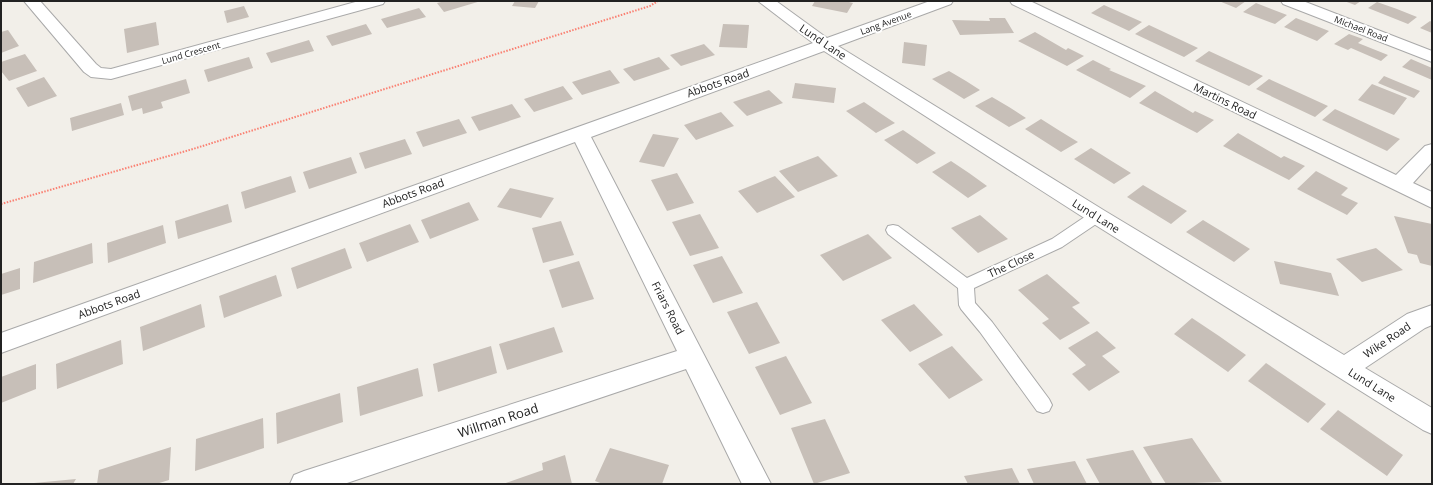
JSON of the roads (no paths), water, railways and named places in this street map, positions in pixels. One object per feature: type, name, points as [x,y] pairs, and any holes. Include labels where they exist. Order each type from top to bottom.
[{"type":"street","name":"Lund Crescent","points":[[32,1],[90,68],[97,73],[111,74],[377,1]]},
{"type":"street","name":"Lund Lane","points":[[766,1],[826,45],[1097,216],[1432,422]]},
{"type":"street","name":"Lang Avenue","points":[[826,45],[945,1]]},
{"type":"street","name":"Martins Road","points":[[1018,1],[1432,200]]},
{"type":"street","name":"Michael Road","points":[[1289,1],[1432,57]]},
{"type":"street","name":"Abbots Road","points":[[1,343],[579,132],[826,45]]},
{"type":"street","name":"Friars Road","points":[[579,132],[757,484]]},
{"type":"street","points":[[1399,184],[1432,150]]},
{"type":"street","name":"Wike Road","points":[[1344,368],[1416,321],[1432,316]]},
{"type":"street","name":"Willman Road","points":[[304,484],[692,356]]},
{"type":"lane","name":"The Close","points":[[966,285],[1057,243],[1097,216]]},
{"type":"lane","points":[[893,230],[966,285],[967,305],[986,327],[1043,405]]}]
